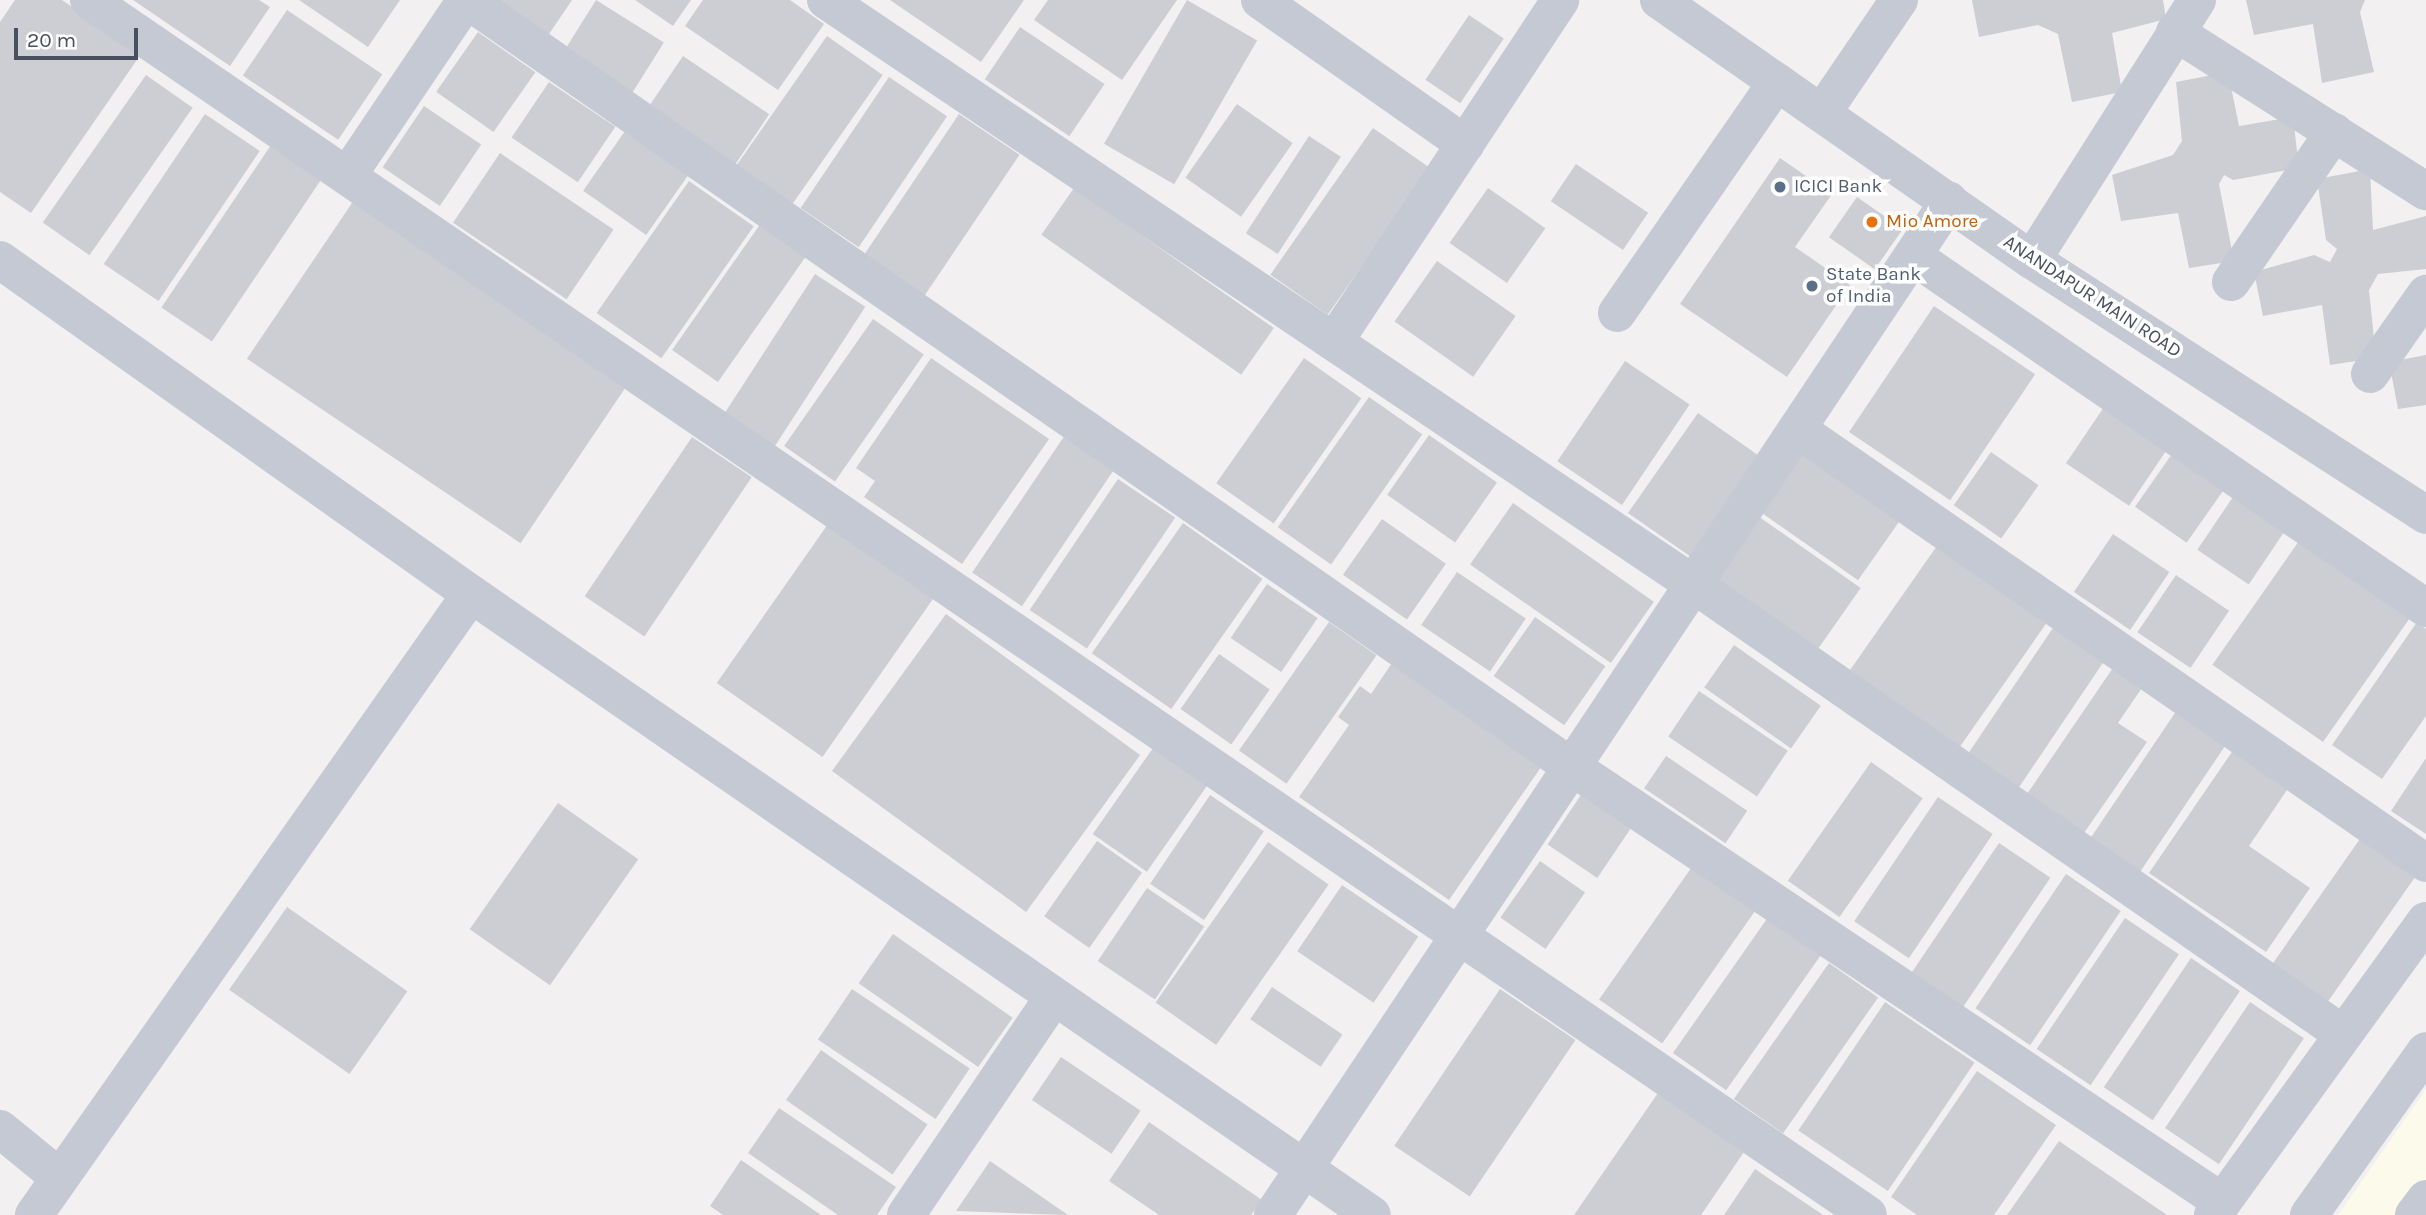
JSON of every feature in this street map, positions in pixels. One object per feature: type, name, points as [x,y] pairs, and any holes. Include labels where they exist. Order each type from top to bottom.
[{"type":"street","points":[[89,0],[350,173],[1461,933],[1868,1215]]},
{"type":"street","points":[[350,173],[466,0],[1572,767],[2217,1209],[2426,921]]},
{"type":"street","points":[[826,0],[1693,584],[2343,1034]]},
{"type":"street","points":[[1260,0],[1465,144]]},
{"type":"street","points":[[1334,342],[1560,0]]},
{"type":"street","name":"ANANDAPUR MAIN ROAD","points":[[1659,0],[1777,82],[1824,110],[2032,260],[2426,515]]},
{"type":"street","points":[[1824,110],[1899,0]]},
{"type":"street","points":[[2032,260],[2197,0]]},
{"type":"street","points":[[2175,32],[2426,191]]},
{"type":"street","points":[[1617,313],[1777,82]]},
{"type":"street","points":[[2231,282],[2334,132]]},
{"type":"street","points":[[1273,1215],[1949,201]]},
{"type":"street","points":[[1913,256],[2426,608]]},
{"type":"street","points":[[0,260],[471,594],[1053,998],[1372,1215]]},
{"type":"street","points":[[2370,374],[2426,294]]},
{"type":"street","points":[[1797,429],[2426,863]]},
{"type":"street","points":[[34,1215],[471,594]]},
{"type":"street","points":[[906,1215],[1053,998]]},
{"type":"street","points":[[2323,1210],[2426,1051]]},
{"type":"street","points":[[0,1129],[60,1178]]},
{"type":"street","points":[[2414,1215],[2426,1199]]},
{"type":"shaded area","points":[[2426,1089],[2426,1215],[2338,1215]]},
{"type":"building","points":[[15,0],[62,0],[141,54],[31,213],[0,192],[0,22]]},
{"type":"building","points":[[133,0],[259,0],[270,7],[230,66]]},
{"type":"building","points":[[299,0],[400,0],[368,47]]},
{"type":"building","points":[[491,0],[572,0],[545,40]]},
{"type":"building","points":[[596,0],[664,42],[632,94],[564,52]]},
{"type":"building","points":[[635,0],[691,0],[673,26]]},
{"type":"building","points":[[703,0],[790,0],[824,24],[778,90],[685,26]]},
{"type":"building","points":[[890,0],[1024,0],[981,62]]},
{"type":"building","points":[[1048,0],[1177,0],[1122,80],[1034,20]]},
{"type":"building","points":[[1187,0],[1257,40],[1174,184],[1104,144]]},
{"type":"building","points":[[1972,0],[2163,0],[2166,19],[2112,33],[2122,92],[2072,102],[2058,34],[2038,25],[1979,37]]},
{"type":"building","points":[[2246,0],[2365,0],[2360,12],[2374,72],[2322,83],[2313,24],[2254,35]]},
{"type":"building","points":[[287,10],[382,74],[338,140],[243,75]]},
{"type":"building","points":[[1469,15],[1504,38],[1460,103],[1425,80]]},
{"type":"building","points":[[1020,27],[1105,84],[1069,136],[985,79]]},
{"type":"building","points":[[478,32],[535,72],[493,132],[436,92]]},
{"type":"building","points":[[827,36],[883,75],[786,213],[730,174]]},
{"type":"building","points":[[683,56],[769,114],[731,171],[645,112]]},
{"type":"building","points":[[2228,72],[2239,126],[2293,117],[2299,168],[2233,180],[2224,175],[2219,184],[2234,261],[2189,268],[2178,213],[2121,221],[2112,175],[2173,155],[2182,141],[2176,82]]},
{"type":"building","points":[[146,75],[193,108],[89,255],[43,222]]},
{"type":"building","points":[[889,77],[947,116],[859,247],[801,208]]},
{"type":"building","points":[[549,82],[615,127],[578,182],[512,138]]},
{"type":"building","points":[[1237,104],[1293,143],[1241,217],[1185,178]]},
{"type":"building","points":[[424,106],[481,145],[440,206],[383,167]]},
{"type":"building","points":[[205,114],[260,151],[159,301],[104,264]]},
{"type":"building","points":[[959,114],[1020,155],[916,308],[856,267]]},
{"type":"building","points":[[1373,128],[1430,168],[1328,315],[1270,275]]},
{"type":"building","points":[[625,131],[688,175],[646,235],[583,191]]},
{"type":"building","points":[[1309,136],[1341,157],[1278,254],[1246,233]]},
{"type":"building","points":[[271,145],[322,179],[212,342],[161,307]]},
{"type":"building","points":[[500,153],[614,230],[567,299],[453,223]]},
{"type":"building","points":[[1780,158],[1832,194],[1795,247],[1850,285],[1787,377],[1680,304]]},
{"type":"building","points":[[1576,164],[1648,213],[1623,250],[1551,201]]},
{"type":"building","points":[[2370,169],[2373,230],[2426,216],[2426,269],[2378,274],[2369,290],[2376,358],[2330,365],[2322,305],[2263,316],[2254,272],[2314,255],[2330,262],[2337,249],[2326,240],[2317,179]]},
{"type":"building","points":[[689,181],[754,226],[661,358],[597,313]]},
{"type":"building","points":[[1074,188],[1274,328],[1241,375],[1041,235]]},
{"type":"building","points":[[1488,188],[1545,228],[1507,283],[1450,243]]},
{"type":"building","points":[[356,197],[630,382],[521,543],[247,359]]},
{"type":"building","points":[[1857,197],[1903,229],[1875,269],[1829,237]]},
{"type":"building","points":[[761,223],[807,255],[718,382],[672,350]]},
{"type":"building","points":[[1437,261],[1516,316],[1473,377],[1395,322]]},
{"type":"building","points":[[815,274],[865,307],[767,458],[717,425]]},
{"type":"building","points":[[1934,306],[2035,374],[1950,500],[1849,432]]},
{"type":"building","points":[[873,319],[924,355],[835,482],[784,446]]},
{"type":"building","points":[[2426,355],[2426,405],[2398,409],[2389,362]]},
{"type":"building","points":[[931,358],[1049,439],[962,564],[864,497],[875,481],[856,468]]},
{"type":"building","points":[[1304,358],[1361,398],[1274,523],[1216,483]]},
{"type":"building","points":[[1625,361],[1690,405],[1622,505],[1557,461]]},
{"type":"building","points":[[1369,397],[1422,434],[1331,565],[1278,527]]},
{"type":"building","points":[[2104,407],[2167,449],[2129,506],[2066,463]]},
{"type":"building","points":[[1698,413],[1761,457],[1691,557],[1628,513]]},
{"type":"building","points":[[1065,435],[1115,469],[1022,606],[972,573]]},
{"type":"building","points":[[1429,435],[1497,483],[1455,542],[1387,495]]},
{"type":"building","points":[[692,437],[752,477],[644,636],[585,596]]},
{"type":"building","points":[[1799,445],[1902,517],[1858,580],[1755,508]]},
{"type":"building","points":[[2174,451],[2226,487],[2187,543],[2135,507]]},
{"type":"building","points":[[1991,452],[2039,485],[2001,539],[1954,505]]},
{"type":"building","points":[[1118,479],[1175,518],[1087,649],[1030,610]]},
{"type":"building","points":[[2237,491],[2288,526],[2249,585],[2197,550]]},
{"type":"building","points":[[1513,503],[1654,602],[1611,663],[1470,564]]},
{"type":"building","points":[[1755,514],[1861,588],[1813,656],[1707,582]]},
{"type":"building","points":[[1382,519],[1446,564],[1407,619],[1343,575]]},
{"type":"building","points":[[1183,523],[1262,579],[1171,709],[1092,653]]},
{"type":"building","points":[[828,524],[934,598],[822,757],[717,683]]},
{"type":"building","points":[[2113,534],[2169,572],[2130,630],[2074,592]]},
{"type":"building","points":[[2299,541],[2410,618],[2323,742],[2212,665]]},
{"type":"building","points":[[1939,543],[2049,620],[1960,747],[1850,670]]},
{"type":"building","points":[[1457,572],[1526,618],[1490,671],[1421,625]]},
{"type":"building","points":[[2176,575],[2229,611],[2190,668],[2137,632]]},
{"type":"building","points":[[1267,584],[1318,618],[1281,672],[1231,638]]},
{"type":"building","points":[[946,614],[1140,755],[1026,912],[832,771]]},
{"type":"building","points":[[2061,616],[2112,650],[2019,788],[1968,754]]},
{"type":"building","points":[[1535,617],[1605,666],[1564,725],[1494,676]]},
{"type":"building","points":[[1329,622],[1377,655],[1286,784],[1239,751]]},
{"type":"building","points":[[2417,622],[2426,629],[2426,716],[2382,779],[2332,745]]},
{"type":"building","points":[[1734,645],[1821,706],[1791,748],[1704,688]]},
{"type":"building","points":[[1219,654],[1270,690],[1231,744],[1181,709]]},
{"type":"building","points":[[2121,656],[2150,676],[2118,723],[2147,742],[2084,833],[2027,794]]},
{"type":"building","points":[[1396,657],[1546,760],[1449,900],[1299,797],[1349,725],[1338,717],[1360,686],[1371,694]]},
{"type":"building","points":[[1699,691],[1788,751],[1757,796],[1668,737]]},
{"type":"building","points":[[2181,704],[2231,738],[2140,872],[2090,838]]},
{"type":"building","points":[[2236,746],[2291,784],[2249,846],[2310,888],[2266,952],[2149,873]]},
{"type":"building","points":[[1153,748],[1207,786],[1147,872],[1093,834]]},
{"type":"building","points":[[1666,756],[1747,811],[1725,843],[1644,788]]},
{"type":"building","points":[[2426,758],[2426,834],[2391,811]]},
{"type":"building","points":[[1871,762],[1923,798],[1839,917],[1788,881]]},
{"type":"building","points":[[1585,789],[1635,823],[1597,878],[1548,845]]},
{"type":"building","points":[[1210,795],[1264,831],[1204,920],[1150,884]]},
{"type":"building","points":[[1938,797],[1993,834],[1909,958],[1854,921]]},
{"type":"building","points":[[558,803],[638,859],[550,985],[470,929]]},
{"type":"building","points":[[2362,836],[2417,874],[2326,1005],[2271,966]]},
{"type":"building","points":[[1097,841],[1142,873],[1089,948],[1044,916]]},
{"type":"building","points":[[1268,842],[1329,884],[1216,1045],[1156,1003]]},
{"type":"building","points":[[1999,843],[2050,878],[1963,1008],[1911,973]]},
{"type":"building","points":[[1540,861],[1585,893],[1545,949],[1500,918]]},
{"type":"building","points":[[1696,861],[1759,905],[1662,1044],[1599,999]]},
{"type":"building","points":[[2066,874],[2121,911],[2030,1045],[1975,1008]]},
{"type":"building","points":[[1342,885],[1418,936],[1374,1003],[1297,951]]},
{"type":"building","points":[[1147,888],[1204,927],[1155,1000],[1098,961]]},
{"type":"building","points":[[287,907],[407,991],[349,1074],[229,990]]},
{"type":"building","points":[[1771,913],[1824,950],[1726,1090],[1673,1053]]},
{"type":"building","points":[[2125,918],[2179,954],[2091,1085],[2037,1049]]},
{"type":"building","points":[[893,934],[1013,1018],[978,1067],[859,983]]},
{"type":"building","points":[[2191,958],[2240,991],[2153,1120],[2104,1087]]},
{"type":"building","points":[[1829,963],[1878,997],[1783,1133],[1734,1099]]},
{"type":"building","points":[[1272,987],[1342,1035],[1321,1067],[1250,1019]]},
{"type":"building","points":[[852,989],[970,1068],[936,1119],[818,1040]]},
{"type":"building","points":[[1500,989],[1575,1040],[1470,1197],[1394,1146]]},
{"type":"building","points":[[1885,1002],[1975,1062],[1888,1191],[1798,1131]]},
{"type":"building","points":[[2250,1002],[2304,1038],[2219,1164],[2165,1128]]},
{"type":"building","points":[[821,1050],[927,1125],[893,1175],[786,1100]]},
{"type":"building","points":[[1061,1057],[1141,1111],[1112,1154],[1032,1100]]},
{"type":"building","points":[[1977,1071],[2056,1125],[1994,1215],[1917,1215],[1891,1197]]},
{"type":"building","points":[[1660,1090],[1746,1149],[1701,1215],[1574,1215]]},
{"type":"building","points":[[779,1108],[896,1187],[877,1215],[838,1215],[748,1153]]},
{"type":"building","points":[[1149,1122],[1262,1200],[1251,1215],[1159,1215],[1109,1181]]},
{"type":"building","points":[[2059,1141],[2167,1215],[2007,1215]]},
{"type":"building","points":[[741,1160],[821,1215],[723,1215],[710,1206]]},
{"type":"building","points":[[990,1161],[1068,1215],[956,1211]]},
{"type":"building","points":[[1755,1169],[1823,1215],[1724,1215]]},
{"type":"place","name":"ICICI Bank","points":[[1780,187]]},
{"type":"place","name":"Mio Amore","points":[[1872,222]]},
{"type":"place","name":"State Bank of India","points":[[1812,286]]}]
